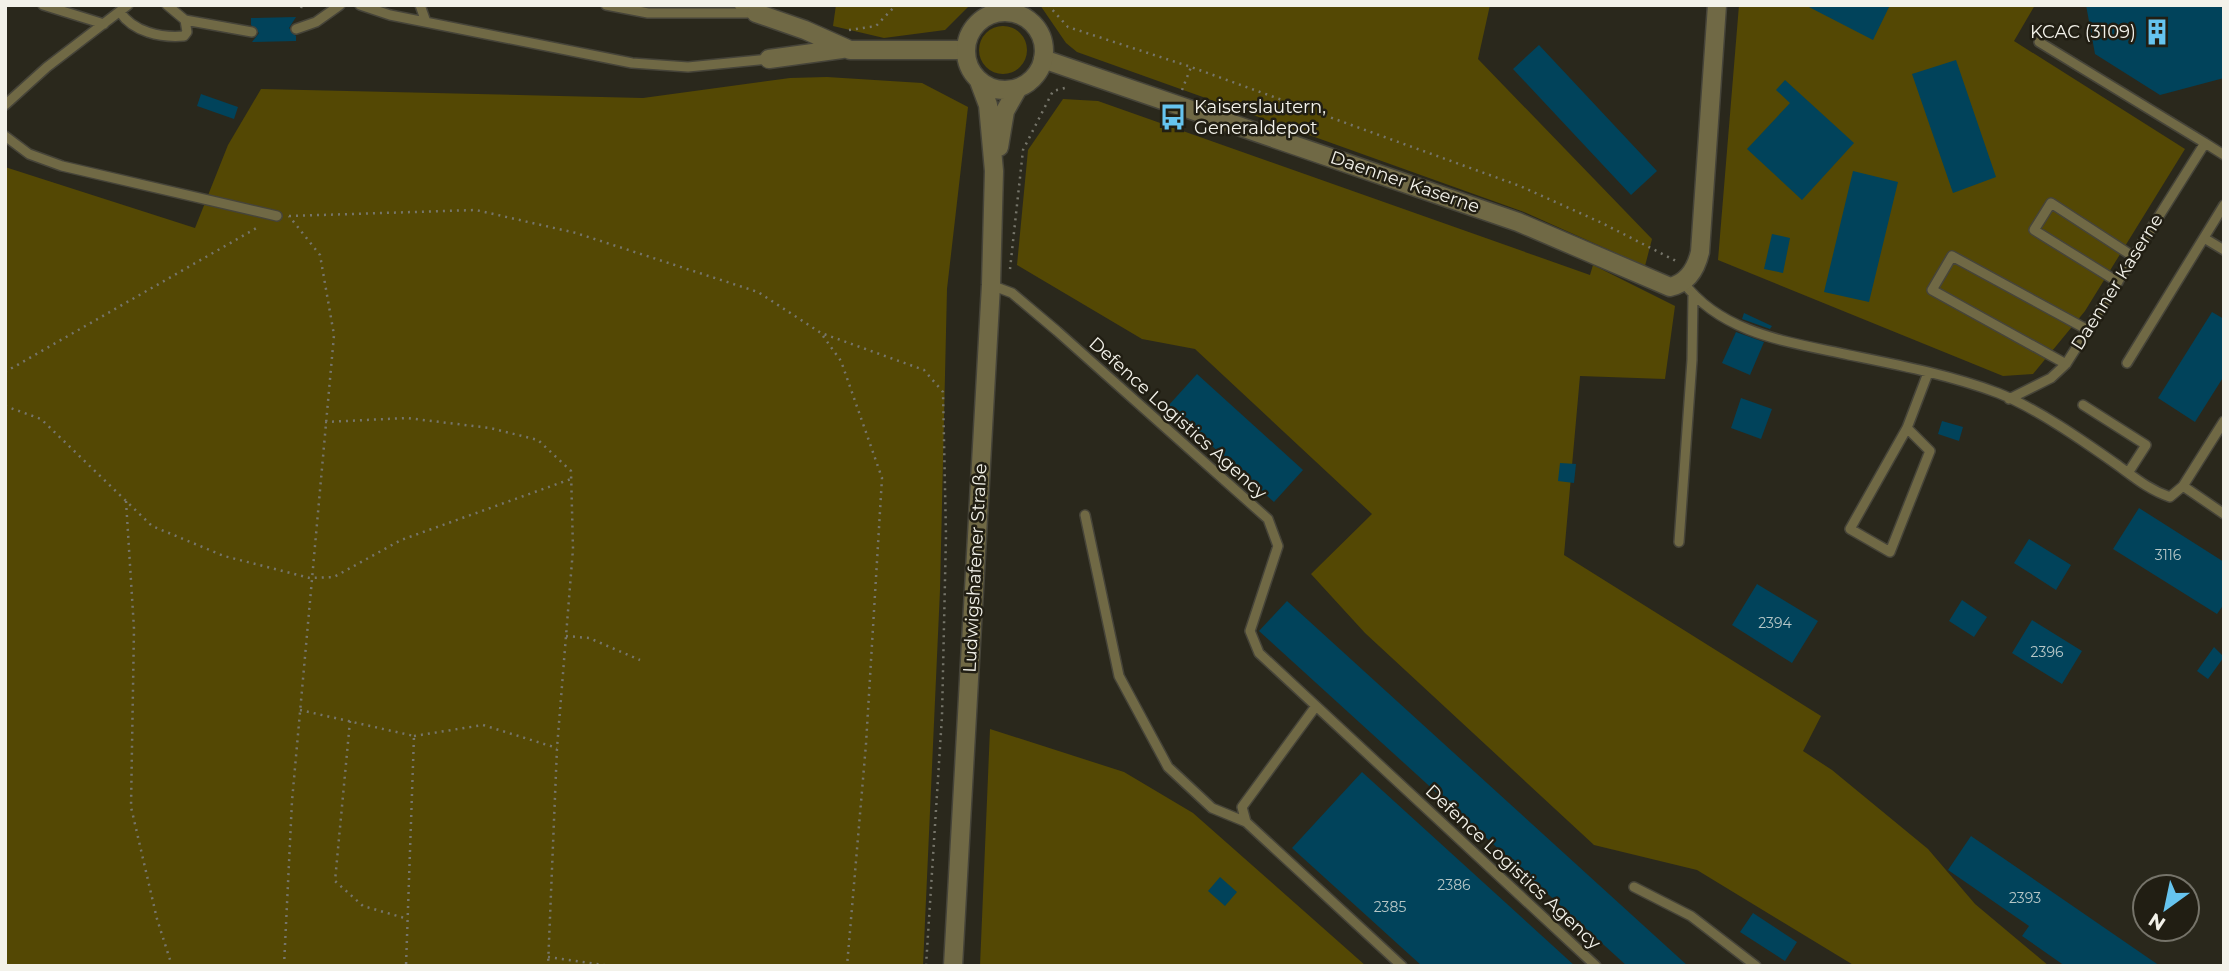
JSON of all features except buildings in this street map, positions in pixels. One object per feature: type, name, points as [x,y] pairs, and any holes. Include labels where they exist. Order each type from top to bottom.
[{"type":"street","points":[[1026,5],[1032,23],[1042,37],[1043,59],[1034,77],[1018,88],[998,89],[979,81],[969,67],[965,50],[968,36],[975,24],[997,9],[1017,14],[1032,23]]},
{"type":"street","points":[[1688,289],[1698,262],[1702,239],[1717,5]]},
{"type":"street","points":[[751,9],[842,48]]},
{"type":"street","points":[[769,59],[842,48],[887,52],[965,50]]},
{"type":"street","name":"Daenner Kaserne","points":[[1043,59],[1518,222],[1663,286],[1688,289]]},
{"type":"street","name":"Ludwigshafener Straße","points":[[953,966],[999,288],[988,105],[979,81]]},
{"type":"street","name":"Ludwigshafener Straße","points":[[994,171],[1003,119],[1018,88]]},
{"type":"lane","points":[[44,5],[103,24]]},
{"type":"lane","points":[[167,5],[185,20],[252,32]]},
{"type":"lane","points":[[296,29],[316,22],[340,5]]},
{"type":"lane","points":[[360,5],[368,10],[587,56],[659,66],[700,66],[769,59]]},
{"type":"lane","points":[[421,5],[426,22]]},
{"type":"lane","points":[[606,5],[648,13],[751,9]]},
{"type":"lane","points":[[739,5],[751,9]]},
{"type":"lane","points":[[5,105],[124,8],[134,27],[161,34],[184,36],[187,32],[185,20]]},
{"type":"lane","points":[[2039,42],[2224,155]]},
{"type":"lane","points":[[5,136],[29,154],[62,166],[277,216]]},
{"type":"lane","name":"Daenner Kaserne","points":[[2009,399],[2051,379],[2066,364],[2205,144]]},
{"type":"lane","points":[[2118,282],[2034,230],[2051,203],[2134,257]]},
{"type":"lane","points":[[2127,363],[2224,205]]},
{"type":"lane","points":[[2204,239],[2224,250]]},
{"type":"lane","points":[[2066,364],[1932,290],[1951,256],[2088,330]]},
{"type":"lane","name":"Defence Logistics Agency","points":[[999,288],[1268,519],[1278,546],[1250,631],[1259,653],[1596,966]]},
{"type":"lane","points":[[1688,289],[1728,321],[1764,336],[1928,373],[2009,399],[2153,491],[2170,497],[2183,486],[2222,427]]},
{"type":"lane","points":[[1678,542],[1692,360],[1688,289]]},
{"type":"lane","points":[[1907,428],[1930,451],[1890,552],[1850,529],[1907,428],[1928,373]]},
{"type":"lane","points":[[2084,405],[2146,444],[2128,473]]},
{"type":"lane","points":[[2183,486],[2224,514]]},
{"type":"lane","points":[[1085,515],[1119,676],[1168,767],[1212,808],[1246,822],[1402,966]]},
{"type":"lane","points":[[1246,822],[1242,807],[1316,706]]},
{"type":"lane","points":[[1634,887],[1691,916],[1756,966]]},
{"type":"path","points":[[842,48],[843,32],[876,26],[896,5]]},
{"type":"path","points":[[1048,5],[1068,27],[1191,67],[1520,186],[1602,223],[1678,262]]},
{"type":"path","points":[[1181,92],[1191,67]]},
{"type":"path","points":[[999,288],[1023,150],[1053,91],[1066,86],[1079,90]]},
{"type":"path","points":[[5,372],[277,216],[476,210],[576,233],[758,292],[821,333],[924,370],[943,392],[946,535],[942,716],[926,966]]},
{"type":"path","points":[[284,966],[299,710],[334,335],[320,255],[289,216]]},
{"type":"path","points":[[821,333],[841,360],[882,478],[866,744],[847,966]]},
{"type":"path","points":[[5,406],[41,419],[152,526],[224,556],[310,578],[334,577],[401,540],[571,479]]},
{"type":"path","points":[[325,422],[407,418],[490,428],[538,440],[570,471],[573,549],[557,748],[548,966]]},
{"type":"path","points":[[126,501],[134,629],[131,807],[157,919],[172,966]]},
{"type":"path","points":[[566,636],[589,638],[640,660]]},
{"type":"path","points":[[299,710],[414,736],[483,725],[557,748]]},
{"type":"path","points":[[350,722],[335,881],[363,906],[408,919]]},
{"type":"path","points":[[406,966],[414,736]]},
{"type":"path","points":[[548,957],[611,966]]},
{"type":"shaded area","points":[[836,5],[970,5],[945,30],[884,38],[833,26]]},
{"type":"shaded area","points":[[1040,5],[1490,5],[1478,59],[1652,239],[1645,266],[1524,212],[1077,52],[1066,43]]},
{"type":"shaded area","points":[[1739,5],[2035,5],[2014,41],[2185,149],[2085,311],[2033,374],[2003,376],[1718,260]]},
{"type":"shaded area","points":[[1003,26],[1020,33],[1027,50],[1020,67],[1003,74],[986,67],[979,50],[986,33]]},
{"type":"shaded area","points":[[827,77],[922,83],[968,107],[947,289],[940,590],[923,966],[5,966],[5,167],[195,228],[228,145],[261,89],[643,98],[790,78]]},
{"type":"shaded area","points":[[1063,99],[1098,101],[1590,275],[1593,265],[1675,306],[1665,379],[1580,376],[1564,555],[1821,716],[1803,751],[1832,770],[1928,849],[1975,904],[2049,966],[1855,966],[1697,870],[1594,845],[1365,633],[1311,574],[1372,514],[1195,349],[1142,339],[1017,265],[1028,150]]},
{"type":"shaded area","points":[[990,729],[1124,772],[1193,813],[1366,966],[980,966]]},
{"type":"place","name":"KCAC (3109)","points":[[2157,32]]},
{"type":"place","name":"Kaiserslautern, Generaldepot","points":[[1173,117]]}]
